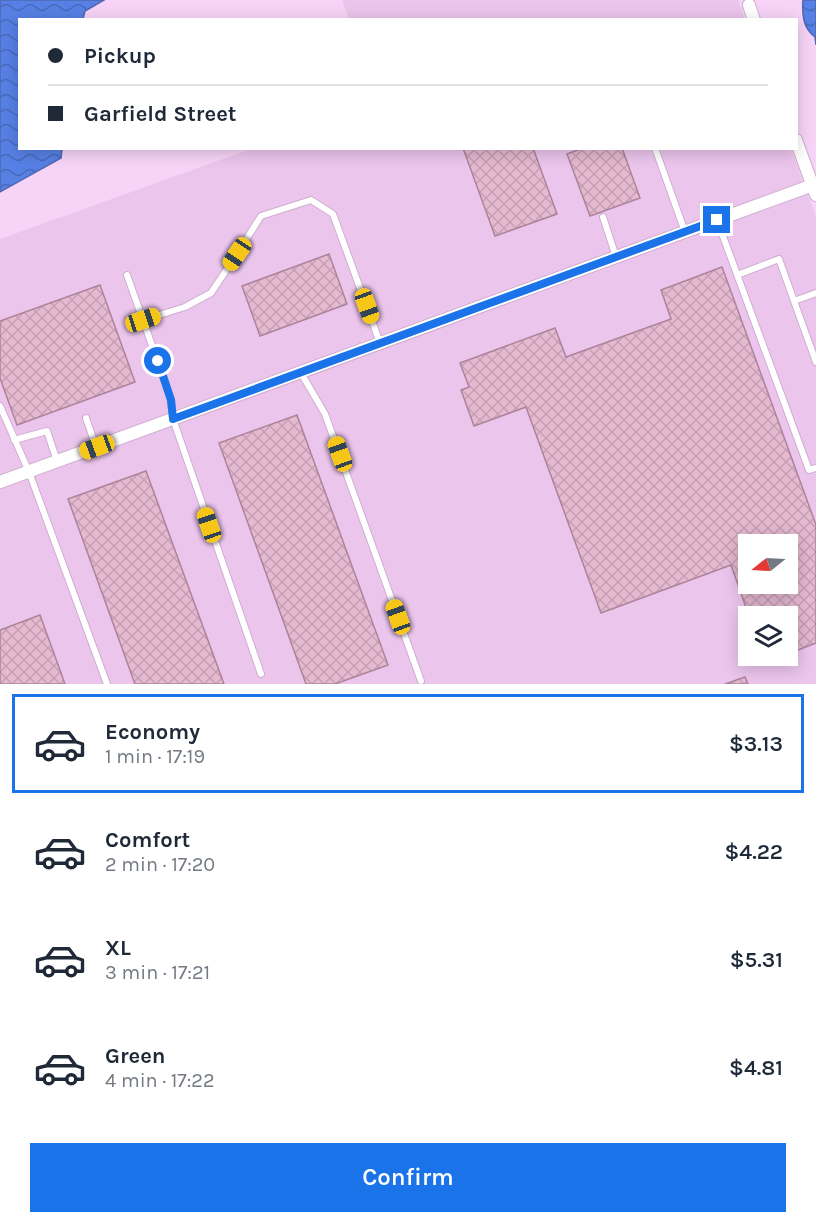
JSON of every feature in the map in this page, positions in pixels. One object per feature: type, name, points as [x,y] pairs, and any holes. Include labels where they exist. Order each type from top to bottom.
[{"type":"street","points":[[748,3],[753,18]]},
{"type":"street","points":[[0,482],[717,220],[814,190],[798,146]]},
{"type":"lane","points":[[656,150],[685,232]]},
{"type":"lane","points":[[143,320],[185,307],[211,293],[261,216],[311,200],[333,214],[381,344]]},
{"type":"lane","points":[[603,217],[616,257]]},
{"type":"lane","points":[[717,220],[810,470],[816,468]]},
{"type":"lane","points":[[737,275],[779,259],[816,362]]},
{"type":"lane","points":[[127,275],[171,400],[173,419],[261,674]]},
{"type":"lane","points":[[794,301],[816,293]]},
{"type":"lane","points":[[301,373],[325,414],[422,681]]},
{"type":"lane","points":[[0,406],[29,472],[107,684]]},
{"type":"lane","points":[[86,418],[97,447]]},
{"type":"lane","points":[[14,440],[47,431],[57,462]]},
{"type":"shaded area","points":[[342,0],[738,0],[745,18],[349,18]]},
{"type":"shaded area","points":[[248,150],[791,150],[816,217],[816,684],[0,684],[0,239]]},
{"type":"water","points":[[0,0],[104,0],[85,11],[83,18],[18,18],[18,150],[62,150],[61,158],[0,192]]},
{"type":"water","points":[[803,0],[816,0],[816,45],[815,37],[808,30],[804,21]]},
{"type":"building","points":[[464,150],[534,150],[557,214],[495,236]]},
{"type":"building","points":[[578,150],[623,150],[640,198],[590,216],[567,154]]},
{"type":"building","points":[[329,254],[347,304],[260,336],[242,286]]},
{"type":"building","points":[[722,267],[816,525],[816,643],[798,650],[798,606],[745,606],[741,594],[798,594],[798,534],[738,534],[738,585],[731,565],[601,613],[526,407],[474,426],[461,390],[469,387],[460,363],[555,328],[566,357],[671,319],[661,290]]},
{"type":"building","points":[[100,285],[135,382],[17,425],[0,378],[0,321]]},
{"type":"building","points":[[297,415],[388,665],[335,684],[306,684],[219,443]]},
{"type":"building","points":[[146,471],[224,684],[135,684],[68,499]]},
{"type":"building","points":[[40,615],[65,684],[0,684],[0,630]]},
{"type":"building","points":[[745,677],[748,684],[725,684]]},
{"type":"route","points":[[158,361],[171,400],[173,419],[717,220]]}]
